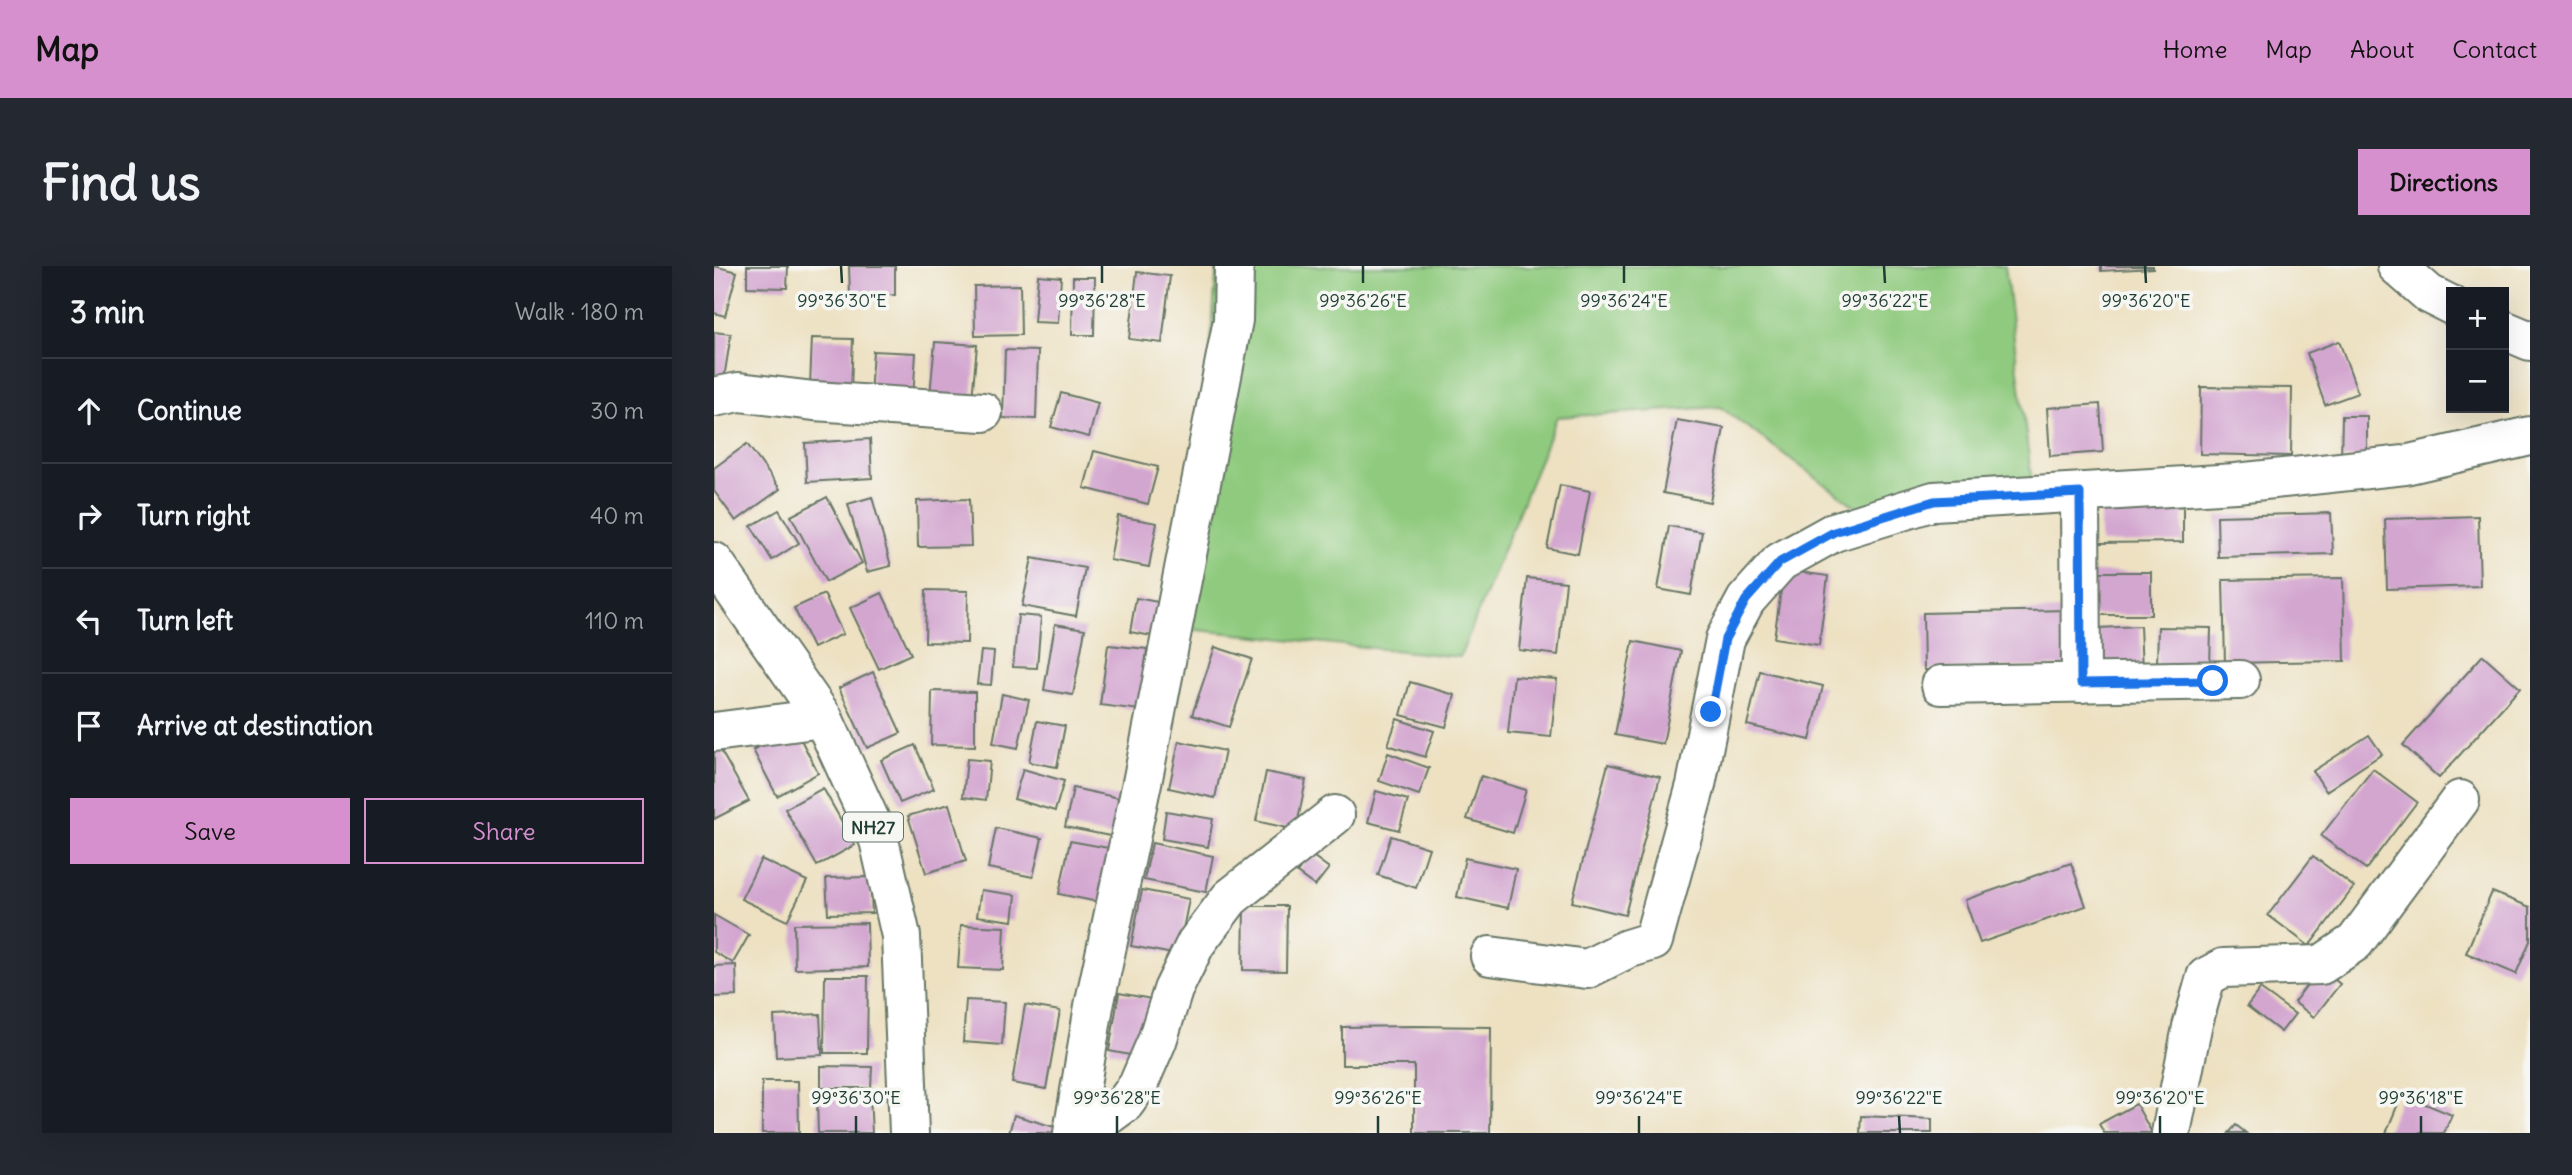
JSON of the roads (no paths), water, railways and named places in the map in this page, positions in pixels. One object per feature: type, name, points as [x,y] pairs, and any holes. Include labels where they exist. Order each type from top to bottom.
[{"type":"main road","points":[[1073,1133],[1094,1006],[1143,778],[1233,320],[1234,266]]},
{"type":"main road","points":[[2397,266],[2429,295],[2446,303]]},
{"type":"main road","points":[[2509,332],[2530,341]]},
{"type":"main road","points":[[714,397],[739,391],[814,401],[982,412]]},
{"type":"main road","points":[[1490,956],[1587,969],[1653,941],[1696,785],[1725,639],[1746,600],[1780,562],[1834,532],[1934,501],[2236,483],[2405,465],[2530,436]]},
{"type":"main road","points":[[2080,493],[2081,683]]},
{"type":"main road","name":"NH27","points":[[714,562],[823,718],[879,840],[901,936],[909,1133]]},
{"type":"main road","points":[[1941,685],[2240,680]]},
{"type":"main road","points":[[714,732],[823,718]]},
{"type":"main road","points":[[2171,1133],[2192,1027],[2206,977],[2223,968],[2321,965],[2355,942],[2460,800]]},
{"type":"main road","points":[[1084,1133],[1125,1103],[1138,1085],[1157,1041],[1173,990],[1196,943],[1230,898],[1335,815]]}]
